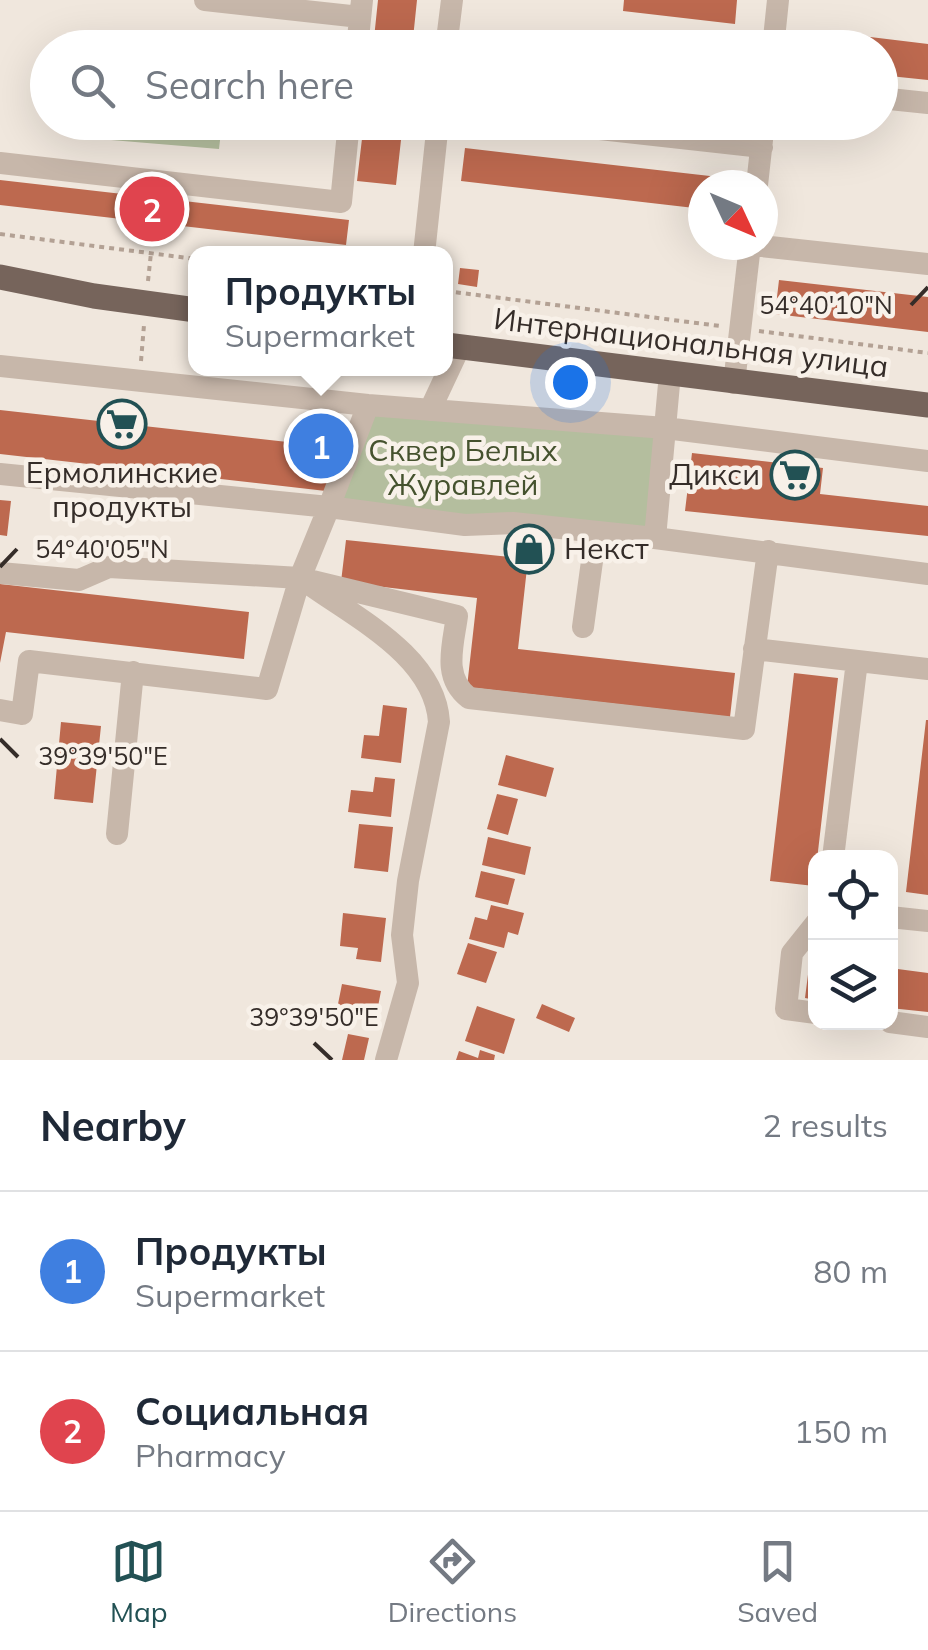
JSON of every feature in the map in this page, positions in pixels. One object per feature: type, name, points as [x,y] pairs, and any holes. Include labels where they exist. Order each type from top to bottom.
[{"type":"main road","points":[[0,277],[94,296],[188,309]]},
{"type":"main road","name":"Интернациональная улица","points":[[453,346],[928,406]]},
{"type":"street","points":[[205,0],[361,8]]},
{"type":"street","points":[[448,30],[452,0]]},
{"type":"street","points":[[775,30],[778,0]]},
{"type":"street","points":[[898,100],[928,103]]},
{"type":"street","points":[[0,163],[341,202],[348,140]]},
{"type":"street","points":[[425,246],[436,140]]},
{"type":"street","points":[[692,140],[762,148]]},
{"type":"street","points":[[759,170],[763,140]]},
{"type":"street","points":[[778,248],[928,264]]},
{"type":"street","points":[[734,383],[749,260]]},
{"type":"street","points":[[0,366],[368,405],[665,428],[928,461]]},
{"type":"street","points":[[654,538],[670,373]]},
{"type":"street","points":[[430,410],[442,376]]},
{"type":"street","points":[[0,710],[22,714],[29,661],[267,689],[300,578],[368,405]]},
{"type":"street","points":[[0,474],[329,507],[465,526],[513,523],[654,538],[928,574]]},
{"type":"street","points":[[583,627],[596,532]]},
{"type":"street","points":[[0,574],[79,580],[109,567],[300,578],[457,616],[450,670],[457,688],[468,698],[744,729],[768,552]]},
{"type":"street","points":[[300,578],[393,645],[427,679],[438,703],[439,722],[408,881],[402,935],[408,983],[386,1060]]},
{"type":"street","points":[[754,649],[928,669]]},
{"type":"street","points":[[834,850],[857,661]]},
{"type":"street","points":[[116,834],[134,672]]},
{"type":"street","points":[[898,918],[928,921]]},
{"type":"street","points":[[808,933],[792,953],[786,1009],[808,1012]]},
{"type":"street","points":[[898,1023],[928,1027]]},
{"type":"path","points":[[0,234],[188,258]]},
{"type":"path","points":[[453,292],[928,353]]},
{"type":"green space","points":[[111,140],[220,140],[219,149]]},
{"type":"green space","name":"Сквер Белых Журавлей","points":[[368,405],[665,428],[655,538],[329,507]]},
{"type":"building","points":[[378,0],[417,0],[414,30],[375,30]]},
{"type":"building","points":[[624,0],[737,0],[735,24],[623,11]]},
{"type":"building","points":[[898,40],[928,44],[928,80],[898,77]]},
{"type":"building","points":[[362,140],[401,140],[396,185],[357,181]]},
{"type":"building","points":[[465,148],[688,173],[688,207],[461,181]]},
{"type":"building","points":[[0,180],[349,220],[346,245],[0,205]]},
{"type":"building","points":[[460,268],[479,270],[477,287],[458,284]]},
{"type":"building","points":[[779,280],[928,297],[928,332],[775,314]]},
{"type":"building","points":[[0,410],[332,447],[326,491],[0,454]]},
{"type":"building","points":[[692,453],[823,468],[820,494],[928,506],[928,536],[685,511]]},
{"type":"building","points":[[0,500],[11,501],[7,536],[0,535]]},
{"type":"building","points":[[346,540],[528,559],[518,649],[735,673],[730,717],[467,687],[477,598],[341,582]]},
{"type":"building","points":[[0,584],[249,612],[244,659],[6,632],[0,663]]},
{"type":"building","points":[[794,673],[838,678],[818,850],[808,850],[808,885],[770,881]]},
{"type":"building","points":[[383,705],[407,708],[401,763],[361,758],[364,735],[379,736]]},
{"type":"building","points":[[928,720],[928,895],[906,892]]},
{"type":"building","points":[[61,722],[101,726],[93,803],[54,799]]},
{"type":"building","points":[[506,755],[554,768],[546,797],[498,785]]},
{"type":"building","points":[[375,777],[395,779],[391,817],[348,812],[351,790],[373,792]]},
{"type":"building","points":[[497,794],[518,799],[508,835],[487,829]]},
{"type":"building","points":[[359,824],[393,827],[388,872],[354,868]]},
{"type":"building","points":[[488,837],[531,847],[525,875],[482,865]]},
{"type":"building","points":[[481,871],[515,879],[508,905],[475,897]]},
{"type":"building","points":[[491,905],[524,913],[518,935],[508,932],[504,948],[469,939],[475,917],[487,920]]},
{"type":"building","points":[[343,913],[386,918],[381,962],[356,959],[358,948],[340,946]]},
{"type":"building","points":[[468,943],[497,952],[486,983],[457,974]]},
{"type":"building","points":[[898,969],[928,973],[928,1012],[898,1009]]},
{"type":"building","points":[[342,984],[381,991],[375,1022],[336,1014]]},
{"type":"building","points":[[542,1004],[575,1018],[569,1032],[536,1018]]},
{"type":"building","points":[[477,1006],[515,1019],[504,1054],[465,1041]]},
{"type":"building","points":[[348,1034],[369,1038],[364,1060],[342,1060]]},
{"type":"building","points":[[480,1050],[495,1055],[494,1060],[456,1060],[459,1051],[478,1058]]},
{"type":"place","name":"Социальная","points":[[152,209]]},
{"type":"place","name":"Ермолинские продукты","points":[[122,424]]},
{"type":"place","name":"Продукты","points":[[321,446]]},
{"type":"place","name":"Дикси","points":[[795,475]]},
{"type":"place","name":"Некст","points":[[529,549]]}]
